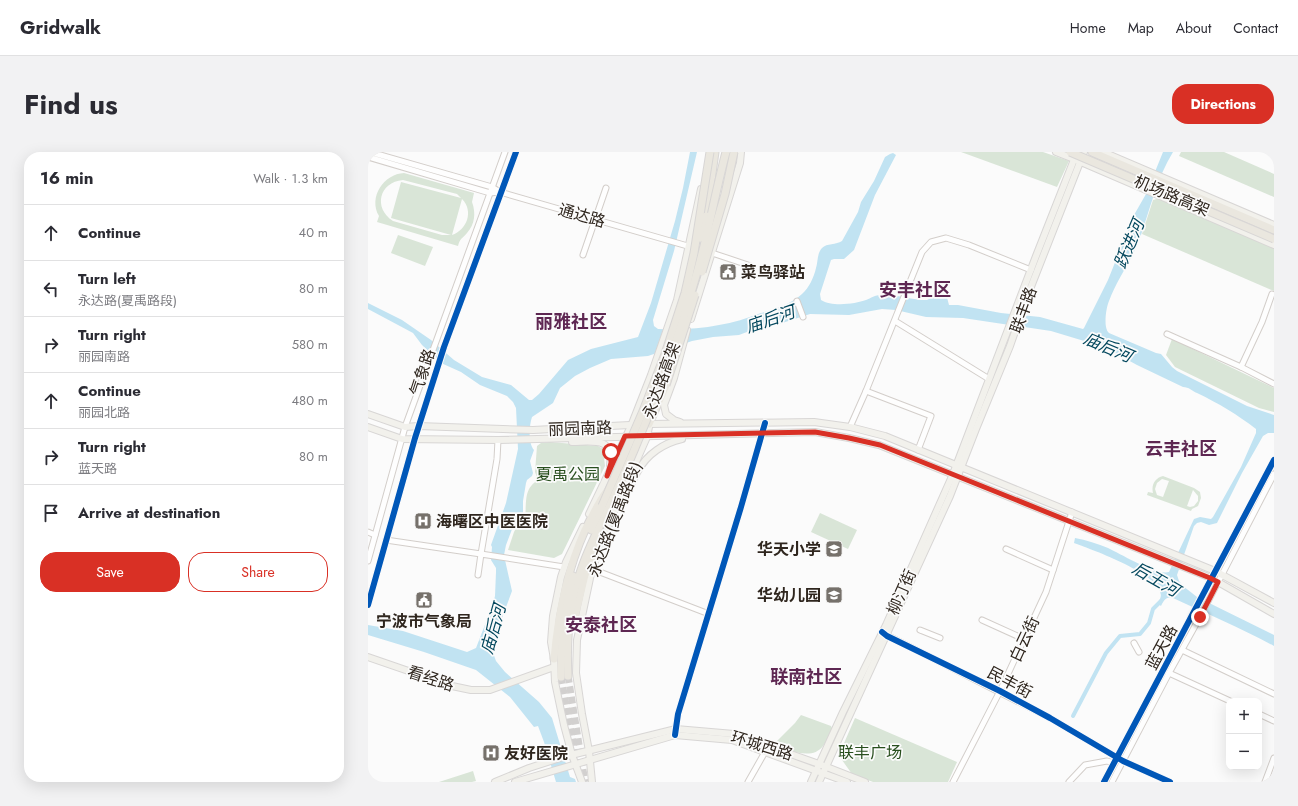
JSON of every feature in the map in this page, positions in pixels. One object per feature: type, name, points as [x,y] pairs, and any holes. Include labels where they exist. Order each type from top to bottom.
[{"type":"highway","points":[[694,253],[709,152]]},
{"type":"highway","points":[[694,253],[702,235],[706,216],[715,152]]},
{"type":"highway","points":[[711,218],[726,152]]},
{"type":"highway","points":[[649,424],[666,385],[687,322],[725,194],[734,152]]},
{"type":"highway","points":[[711,218],[728,174],[740,152]]},
{"type":"highway","name":"机场路高架","points":[[1070,152],[1273,243]]},
{"type":"highway","name":"机场路高架","points":[[1092,152],[1274,230]]},
{"type":"highway","name":"永达路高架","points":[[694,253],[685,293],[665,354],[643,412],[613,482],[605,509],[596,535],[581,571],[572,608],[564,677],[563,627],[575,568],[581,550],[605,509],[654,401],[696,277],[711,218]]},
{"type":"highway","points":[[554,659],[562,599],[571,564],[605,509]]},
{"type":"highway","points":[[567,644],[585,575],[594,552],[605,535]]},
{"type":"main road","points":[[689,247],[709,152]]},
{"type":"main road","points":[[696,424],[674,420],[666,414],[664,405],[674,378],[705,251],[726,152]]},
{"type":"main road","points":[[685,330],[712,253],[740,163],[740,152]]},
{"type":"main road","points":[[1056,152],[1273,243]]},
{"type":"main road","name":"联丰路","points":[[959,466],[989,379],[1024,297],[1077,160],[1077,152]]},
{"type":"main road","name":"联丰路","points":[[959,466],[1010,346],[1031,270],[1077,160],[1084,152]]},
{"type":"main road","points":[[1103,152],[1274,225]]},
{"type":"main road","name":"永达路(夏禹路段)","points":[[582,782],[572,755],[562,718],[555,682],[551,629],[556,597],[564,567],[630,426],[656,360],[677,300],[689,247]]},
{"type":"main road","name":"永达路(夏禹路段)","points":[[592,782],[590,760],[576,673],[577,640],[592,569],[605,535],[605,509],[647,437],[649,424],[673,356],[685,330]]},
{"type":"main road","points":[[368,414],[406,427],[418,426]]},
{"type":"main road","name":"丽园南路","points":[[418,426],[533,430],[649,424],[814,422],[850,427],[885,436],[1174,554],[1214,571],[1274,603]]},
{"type":"main road","points":[[368,427],[402,439],[498,440]]},
{"type":"main road","name":"丽园南路","points":[[498,440],[815,432],[849,438],[880,445],[1210,578],[1274,614]]},
{"type":"main road","points":[[605,509],[627,494],[638,469],[652,453],[670,442],[696,436]]},
{"type":"main road","points":[[555,439],[571,442],[600,442],[607,445],[611,452],[607,476]]},
{"type":"main road","name":"柳汀街","points":[[819,782],[959,466]]},
{"type":"main road","name":"柳汀街","points":[[811,782],[843,712],[885,634]]},
{"type":"main road","name":"看经路","points":[[368,657],[452,686],[480,691],[495,688],[554,667]]},
{"type":"main road","name":"环城西路","points":[[495,782],[529,768],[563,757],[676,732],[734,734],[819,764],[825,770],[847,782]]},
{"type":"main road","name":"环城西路","points":[[515,782],[590,760],[676,732],[732,740],[816,771],[825,770],[865,782]]},
{"type":"street","name":"通达路","points":[[370,152],[492,187],[500,192],[712,253],[751,266]]},
{"type":"street","name":"气象路","points":[[368,561],[406,427],[505,152]]},
{"type":"street","name":"气象路","points":[[368,605],[414,438],[438,364],[500,192],[516,152]]},
{"type":"street","name":"通达路","points":[[368,157],[490,193],[500,192]]},
{"type":"street","points":[[583,254],[606,188]]},
{"type":"street","points":[[850,427],[895,322],[922,252],[931,242],[946,238],[969,245],[1031,270]]},
{"type":"street","points":[[1241,367],[1262,322],[1272,294]]},
{"type":"street","points":[[797,301],[803,317]]},
{"type":"street","points":[[895,322],[989,379]]},
{"type":"street","points":[[1167,334],[1241,367],[1274,384]]},
{"type":"street","points":[[866,391],[931,416],[918,450]]},
{"type":"street","points":[[676,732],[678,714],[765,423]]},
{"type":"street","points":[[478,575],[497,459],[498,440]]},
{"type":"street","name":"蓝天路","points":[[1104,782],[1210,578],[1274,460]]},
{"type":"street","name":"蓝天路","points":[[1112,782],[1274,474]]},
{"type":"street","name":"白云街","points":[[953,782],[1000,691],[1046,592],[1072,512]]},
{"type":"street","points":[[368,532],[375,535]]},
{"type":"street","points":[[386,540],[488,554],[564,567]]},
{"type":"street","points":[[1006,549],[1053,570]]},
{"type":"street","points":[[592,569],[709,614]]},
{"type":"street","points":[[982,620],[1024,639]]},
{"type":"street","points":[[920,630],[940,638]]},
{"type":"street","name":"民丰街","points":[[885,634],[1000,691],[1050,718],[1123,761],[1170,782]]},
{"type":"street","points":[[1134,643],[1139,652]]},
{"type":"street","points":[[1182,650],[1274,694]]},
{"type":"street","points":[[1169,673],[1226,699]]},
{"type":"street","points":[[1262,715],[1274,721]]},
{"type":"street","points":[[748,782],[765,752]]},
{"type":"street","points":[[1265,782],[1274,758]]},
{"type":"street","points":[[1069,782],[1085,765],[1106,761],[1114,763]]},
{"type":"green space","points":[[961,152],[1043,152],[1069,161],[1057,187]]},
{"type":"green space","points":[[1181,152],[1224,152],[1274,174],[1274,197],[1179,156]]},
{"type":"green space","points":[[404,173],[474,193],[472,202],[474,214],[472,226],[460,240],[458,246],[377,222],[379,216],[375,201],[377,194],[384,182],[397,174]],"holes":[[[403,180],[457,194],[461,198],[401,182],[391,218],[451,235],[442,235],[393,221],[387,216],[381,203],[384,190],[388,185]],[[462,199],[468,209],[467,220],[462,229],[452,235]]]},
{"type":"green space","points":[[1160,198],[1268,245],[1274,249],[1274,291],[1142,234],[1153,200]]},
{"type":"green space","points":[[398,235],[433,247],[425,266],[391,253]]},
{"type":"green space","points":[[1172,339],[1274,388],[1274,412],[1259,408],[1175,367],[1166,355]]},
{"type":"green space","name":"夏禹公园","points":[[550,442],[598,446],[603,449],[605,466],[562,554],[554,558],[508,550],[520,520],[525,518],[528,492],[533,484],[538,480],[535,472],[537,446],[541,443]]},
{"type":"green space","points":[[1163,476],[1194,488],[1200,492],[1201,498],[1198,506],[1191,511],[1147,495],[1148,492],[1153,493],[1153,485],[1160,477]],"holes":[[[1162,479],[1169,481],[1163,497],[1157,495],[1155,489],[1157,483]],[[1193,490],[1198,496],[1198,501],[1194,506],[1190,507],[1187,506]]]},
{"type":"green space","points":[[820,513],[857,530],[848,549],[811,532]]},
{"type":"green space","points":[[801,715],[831,726],[832,728],[823,746],[813,753],[800,753],[775,745],[775,743]]},
{"type":"green space","name":"联丰广场","points":[[855,718],[957,762],[948,782],[873,782],[852,774],[842,760],[841,750]]},
{"type":"green space","points":[[473,771],[476,781],[439,782]]},
{"type":"water","points":[[690,152],[697,152],[674,251],[653,320],[654,326],[658,329],[697,328],[730,323],[777,308],[798,298],[805,292],[811,282],[817,266],[820,250],[826,245],[842,241],[885,157],[893,153],[896,155],[875,195],[854,250],[844,259],[831,260],[820,294],[821,300],[831,304],[850,304],[877,296],[887,295],[927,300],[941,287],[945,290],[949,305],[1040,317],[1083,329],[1108,280],[1134,215],[1146,194],[1163,152],[1173,152],[1162,172],[1137,246],[1109,301],[1106,313],[1106,327],[1109,333],[1161,354],[1177,371],[1247,406],[1274,415],[1274,433],[1268,433],[1263,436],[1242,473],[1217,523],[1209,525],[1201,522],[1194,526],[1177,575],[1183,586],[1197,597],[1274,635],[1274,646],[1237,627],[1173,598],[1166,599],[1161,606],[1157,603],[1161,594],[1156,585],[1145,575],[1112,558],[1074,543],[1075,538],[1092,542],[1108,548],[1148,568],[1156,571],[1169,572],[1194,519],[1200,517],[1211,519],[1213,517],[1241,467],[1256,433],[1256,429],[1235,414],[1189,388],[1183,387],[1137,365],[1104,347],[1051,331],[963,318],[926,317],[896,310],[882,309],[849,315],[810,314],[773,326],[760,327],[739,335],[713,337],[692,341],[648,356],[611,359],[575,376],[560,388],[553,403],[532,417],[530,434],[532,447],[534,450],[530,461],[533,473],[526,483],[523,501],[523,517],[517,516],[506,545],[503,560],[505,560],[512,591],[493,643],[493,653],[496,661],[505,672],[539,702],[552,718],[570,777],[575,779],[576,782],[556,782],[538,726],[534,727],[510,697],[476,670],[368,635],[368,625],[403,631],[467,652],[476,648],[495,596],[496,568],[491,560],[491,545],[506,503],[518,449],[516,408],[507,396],[480,385],[461,372],[441,363],[422,345],[413,333],[368,309],[368,303],[402,320],[431,340],[454,360],[482,377],[511,385],[529,400],[532,400],[568,360],[591,349],[638,337],[651,303],[675,221]]},
{"type":"waterway","name":"后王河","points":[[1073,716],[1106,653],[1120,636],[1140,634],[1149,623],[1153,609],[1161,601]]},
{"type":"tunnel","points":[[568,676],[585,782]]},
{"type":"tunnel","points":[[561,677],[576,760]]},
{"type":"cycle path","points":[[368,605],[415,438],[444,347],[516,152]]},
{"type":"cycle path","points":[[675,735],[678,714],[765,423]]},
{"type":"cycle path","points":[[1104,782],[1274,460]]},
{"type":"cycle path","points":[[882,632],[887,636],[1000,691],[1050,718],[1123,761],[1170,782]]},
{"type":"place","name":"菜鸟驿站","points":[[728,272]]},
{"type":"place","name":"海曙区中医医院","points":[[423,521]]},
{"type":"place","name":"华天小学","points":[[834,549]]},
{"type":"place","name":"华幼儿园","points":[[834,595]]},
{"type":"place","name":"宁波市气象局","points":[[424,600]]},
{"type":"place","name":"友好医院","points":[[491,753]]},
{"type":"district","name":"安丰社区","points":[[915,290]]},
{"type":"district","name":"丽雅社区","points":[[571,322]]},
{"type":"district","name":"云丰社区","points":[[1181,449]]},
{"type":"district","name":"安泰社区","points":[[601,625]]},
{"type":"district","name":"联南社区","points":[[806,677]]},
{"type":"route","points":[[611,452],[611,463],[607,476],[625,436],[696,436],[815,432],[880,445],[1218,582],[1200,617]]},
{"type":"water label","name":"跃进河","points":[[1129,244]]},
{"type":"water label","name":"庙后河","points":[[770,319]]},
{"type":"water label","name":"庙后河","points":[[1108,347]]},
{"type":"water label","name":"庙后河","points":[[493,629]]}]
